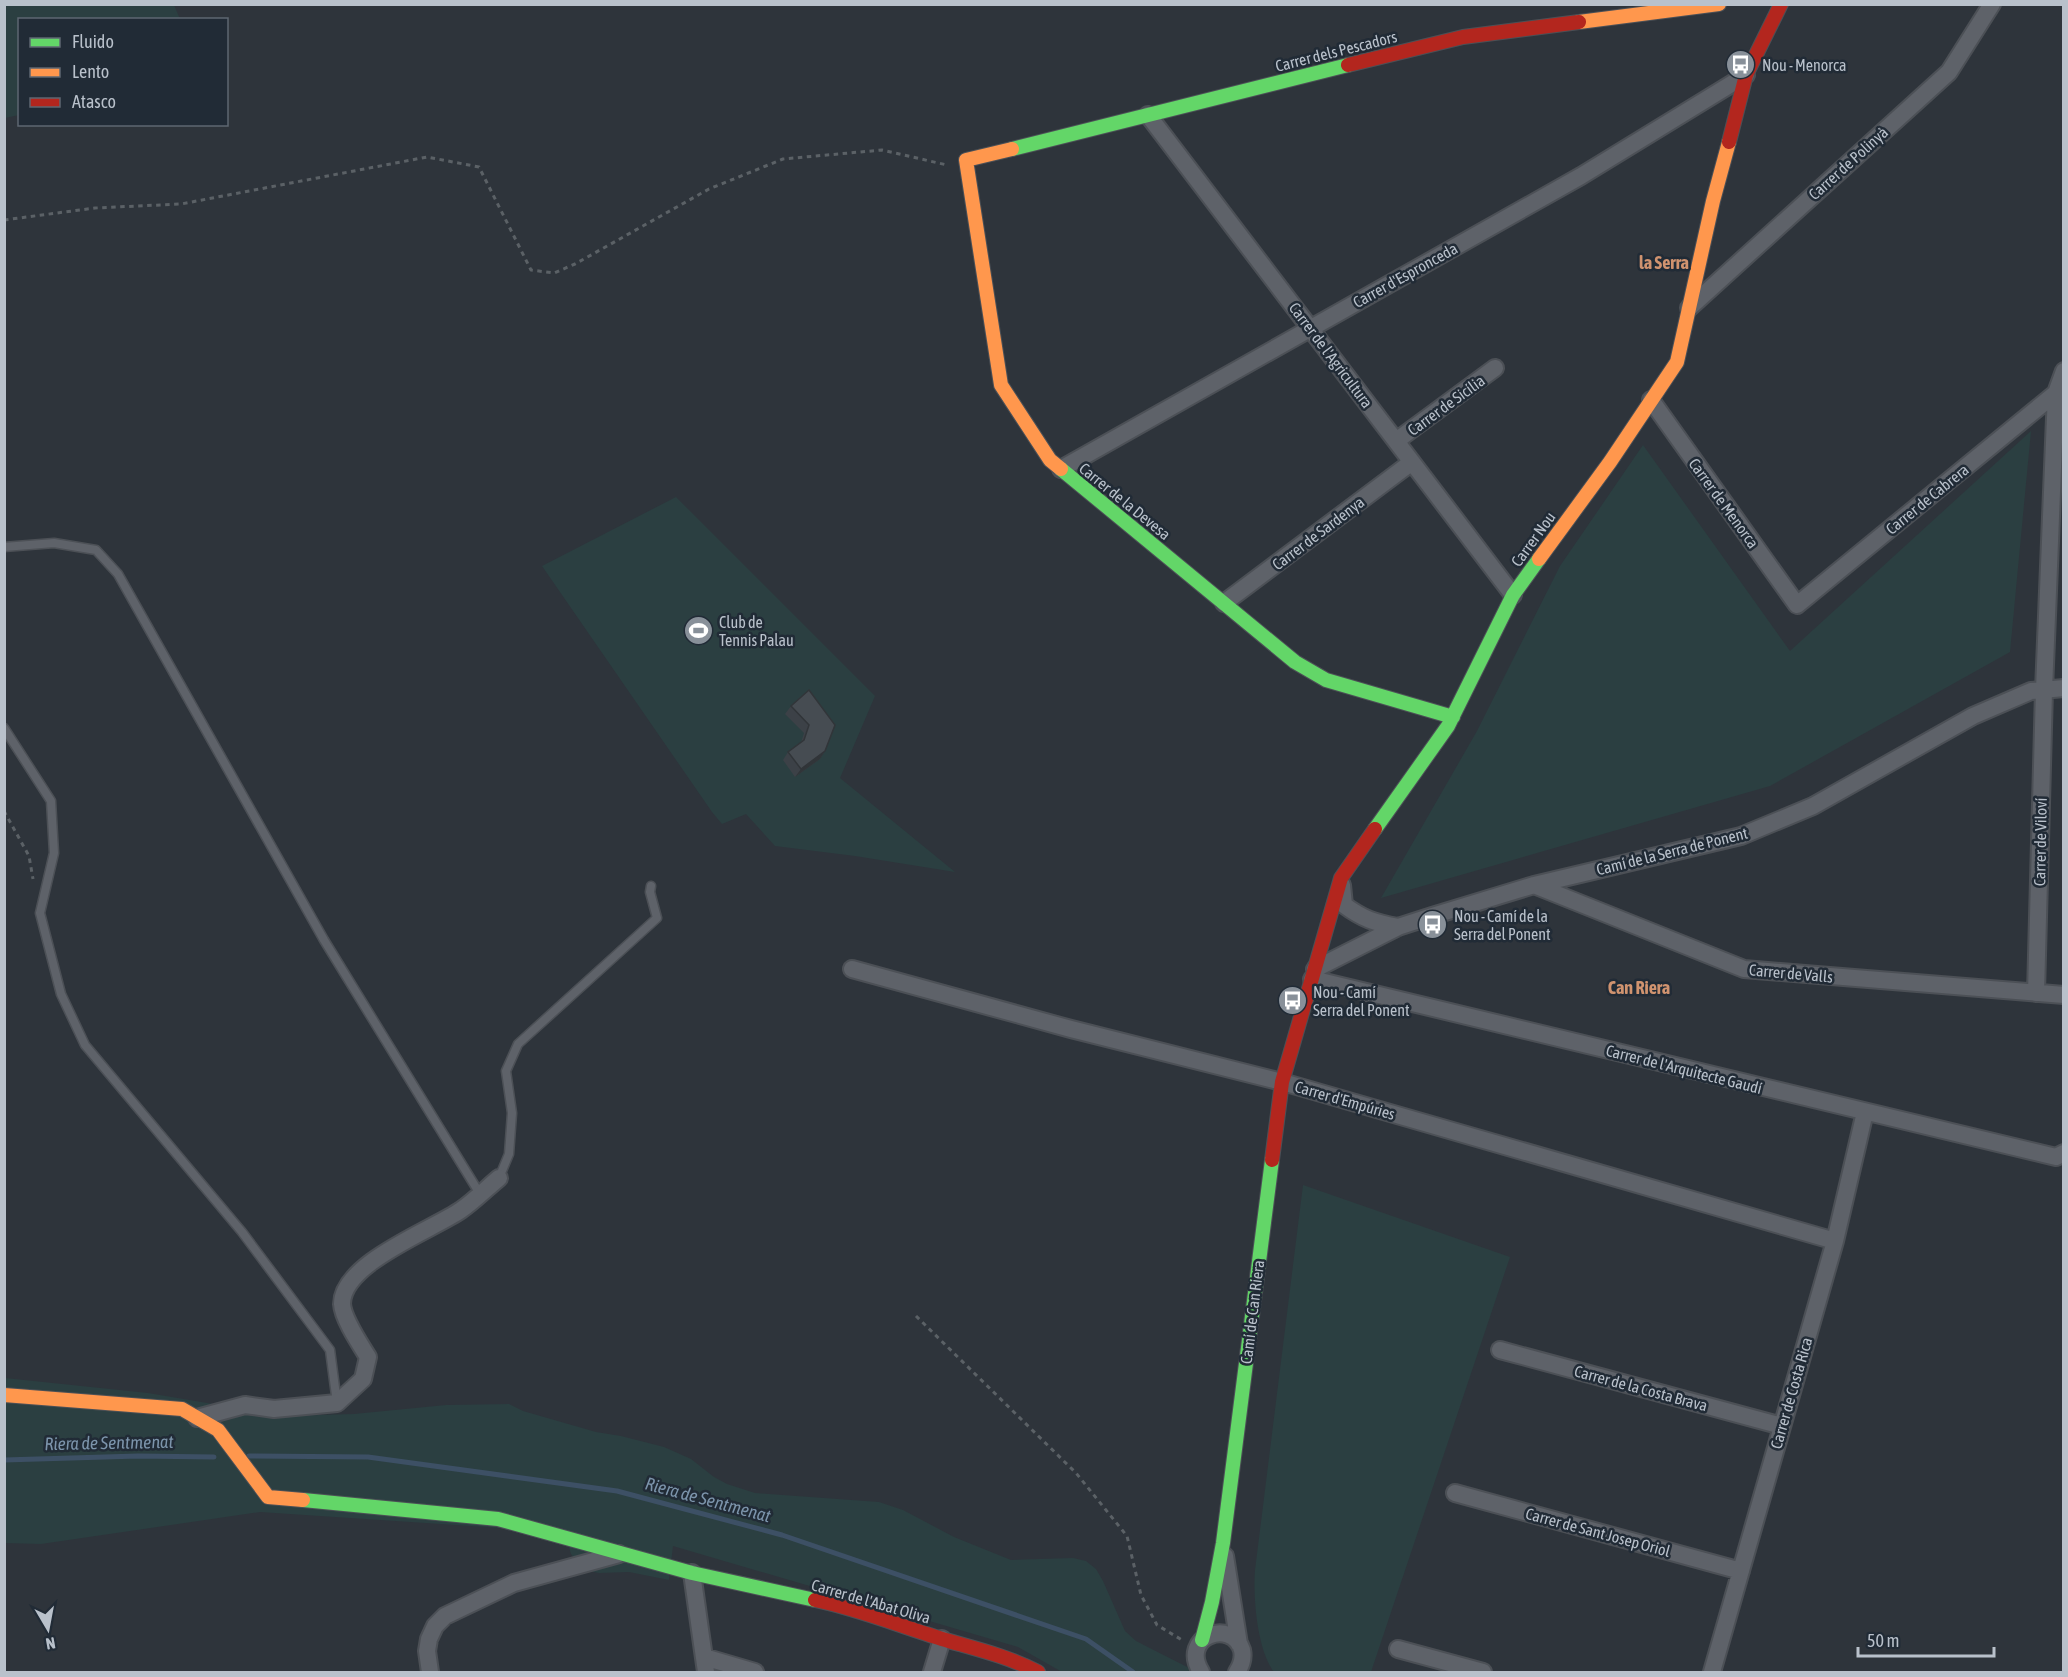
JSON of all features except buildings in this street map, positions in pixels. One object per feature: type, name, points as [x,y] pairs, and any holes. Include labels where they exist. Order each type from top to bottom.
[{"type":"street","name":"Carrer dels Pescadors","points":[[967,164],[1148,115],[1463,36],[1719,4]]},
{"type":"street","name":"Carrer Nou","points":[[1282,1082],[1341,878],[1453,717],[1513,595],[1610,462],[1677,362],[1713,201],[1746,75],[1781,4]]},
{"type":"street","name":"Carrer de Polinyà","points":[[1689,308],[1949,72],[1992,4]]},
{"type":"street","name":"Carrer d'Espronceda","points":[[1061,469],[1581,176],[1746,75]]},
{"type":"street","name":"Carrer de l'Agricultura","points":[[1148,115],[1513,595]]},
{"type":"street","name":"Carrer de la Devesa","points":[[967,164],[1001,385],[1050,460],[1295,662],[1326,680],[1453,717]]},
{"type":"street","name":"Carrer de Sicília","points":[[1396,441],[1495,368]]},
{"type":"street","name":"Carrer de Cabrera","points":[[1797,605],[2061,382]]},
{"type":"street","name":"Carrer de Viloví","points":[[2036,993],[2044,690],[2061,382]]},
{"type":"street","name":"Carrer de Menorca","points":[[1651,400],[1797,605]]},
{"type":"street","name":"Carrer de Sardenya","points":[[1224,603],[1412,462]]},
{"type":"street","name":"Camí de la Serra de Ponent","points":[[1313,974],[1398,927],[1534,885],[1741,836],[1813,806],[1973,716],[2031,691],[2064,688]]},
{"type":"street","name":"Camí de la Serra de Ponent","points":[[1341,878],[1344,905],[1361,918],[1378,924],[1398,927]]},
{"type":"street","name":"Carrer de Valls","points":[[1534,885],[1744,969],[2064,995]]},
{"type":"street","name":"Carrer d'Empúries","points":[[852,969],[1071,1029],[1282,1082],[1834,1241]]},
{"type":"street","name":"Carrer de l'Arquitecte Gaudí","points":[[1313,974],[1865,1112],[2060,1155]]},
{"type":"street","name":"Camí de Can Riera","points":[[1199,1644],[1212,1602],[1223,1543],[1282,1082]]},
{"type":"street","name":"Carrer de Costa Rica","points":[[1712,1672],[1834,1241],[1865,1112]]},
{"type":"street","points":[[197,1418],[245,1405],[274,1409],[337,1403],[363,1379],[368,1357],[342,1304],[347,1288],[363,1267],[461,1210],[499,1178]]},
{"type":"street","name":"Carrer de la Costa Brava","points":[[1500,1350],[1782,1426]]},
{"type":"street","name":"Carrer de l'Abat Oliva","points":[[4,1395],[182,1409],[218,1431],[268,1497],[498,1519],[692,1573],[848,1607],[942,1639],[1011,1666],[1038,1672]]},
{"type":"street","name":"Carrer de Sant Josep Oriol","points":[[1455,1493],[1741,1571]]},
{"type":"street","name":"Camí de Can Riera","points":[[1223,1543],[1242,1654],[1242,1670]]},
{"type":"street","points":[[430,1672],[427,1651],[429,1639],[435,1626],[445,1616],[514,1583],[621,1553]]},
{"type":"street","points":[[692,1573],[705,1665],[755,1672]]},
{"type":"street","points":[[1200,1672],[1195,1657],[1199,1644],[1214,1634],[1222,1633],[1239,1644]]},
{"type":"street","points":[[932,1672],[942,1639]]},
{"type":"street","points":[[1398,1649],[1483,1672]]},
{"type":"lane","points":[[4,547],[54,543],[96,550],[118,574],[324,940],[480,1194]]},
{"type":"lane","points":[[4,728],[51,801],[54,853],[40,913],[61,994],[85,1046],[242,1232],[330,1350],[337,1403]]},
{"type":"lane","points":[[499,1178],[509,1154],[512,1113],[506,1071],[518,1044],[657,918],[650,892],[651,886]]},
{"type":"path","points":[[4,220],[95,208],[182,204],[427,157],[479,167],[531,270],[554,273],[575,264],[710,189],[783,159],[882,150],[952,166],[967,164]]},
{"type":"path","points":[[4,811],[29,856],[33,879]]},
{"type":"path","points":[[916,1317],[1076,1473],[1127,1536],[1142,1595],[1157,1625],[1199,1644]]},
{"type":"green space","points":[[5,4],[174,5],[180,18],[18,18],[18,115],[5,118]]},
{"type":"green space","points":[[2031,431],[2010,652],[1770,786],[1381,898],[1477,731],[1560,566],[1643,445],[1790,651]]},
{"type":"green space","name":"Club de Tennis Palau","points":[[676,497],[875,696],[840,778],[955,872],[775,846],[746,814],[722,824],[712,812],[542,566]]},
{"type":"green space","points":[[1303,1185],[1510,1257],[1371,1672],[1274,1672],[1264,1651],[1257,1623],[1255,1570]]},
{"type":"green space","points":[[5,1378],[148,1393],[284,1416],[354,1414],[446,1405],[509,1404],[523,1411],[596,1432],[664,1447],[691,1459],[727,1484],[755,1493],[879,1502],[903,1510],[954,1537],[1011,1560],[1073,1558],[1086,1561],[1096,1569],[1103,1581],[1125,1631],[1136,1641],[1197,1672],[1062,1672],[1018,1647],[673,1546],[669,1580],[629,1572],[599,1573],[584,1570],[571,1554],[569,1547],[501,1528],[260,1512],[41,1544],[5,1543]]},
{"type":"waterway","name":"Riera de Sentmenat","points":[[4,1460],[138,1456],[214,1457]]},
{"type":"waterway","name":"Riera de Sentmenat","points":[[249,1456],[368,1457],[617,1491],[782,1535],[1086,1639],[1133,1672]]},
{"type":"traffic: fast","points":[[1012,149],[1348,65]]},
{"type":"traffic: fast","points":[[1061,469],[1295,662],[1326,680],[1453,717]]},
{"type":"traffic: fast","points":[[1375,829],[1448,726],[1513,595],[1539,559]]},
{"type":"traffic: fast","points":[[1202,1640],[1223,1543],[1272,1160]]},
{"type":"traffic: fast","points":[[303,1500],[498,1519],[692,1573],[815,1600]]},
{"type":"traffic: slow","points":[[1579,22],[1719,4]]},
{"type":"traffic: slow","points":[[1539,559],[1610,462],[1677,362],[1713,201],[1729,142]]},
{"type":"traffic: slow","points":[[1012,149],[966,160],[1001,385],[1050,460],[1061,469]]},
{"type":"traffic: slow","points":[[4,1395],[182,1409],[218,1430],[268,1497],[303,1500]]},
{"type":"traffic: jam","points":[[1729,142],[1746,75],[1781,4]]},
{"type":"traffic: jam","points":[[1348,65],[1463,37],[1579,22]]},
{"type":"traffic: jam","points":[[1272,1160],[1282,1082],[1341,878],[1375,829]]},
{"type":"traffic: jam","points":[[815,1600],[991,1653],[1038,1672]]},
{"type":"place","name":"Nou - Menorca","points":[[1741,65]]},
{"type":"place","name":"Club de Tennis Palau","points":[[698,631]]},
{"type":"place","name":"Nou - Camí de la Serra del Ponent","points":[[1433,925]]},
{"type":"place","name":"Nou - Camí Serra del Ponent","points":[[1292,1001]]},
{"type":"district","name":"la Serra","points":[[1664,263]]},
{"type":"district","name":"Can Riera","points":[[1639,988]]}]
